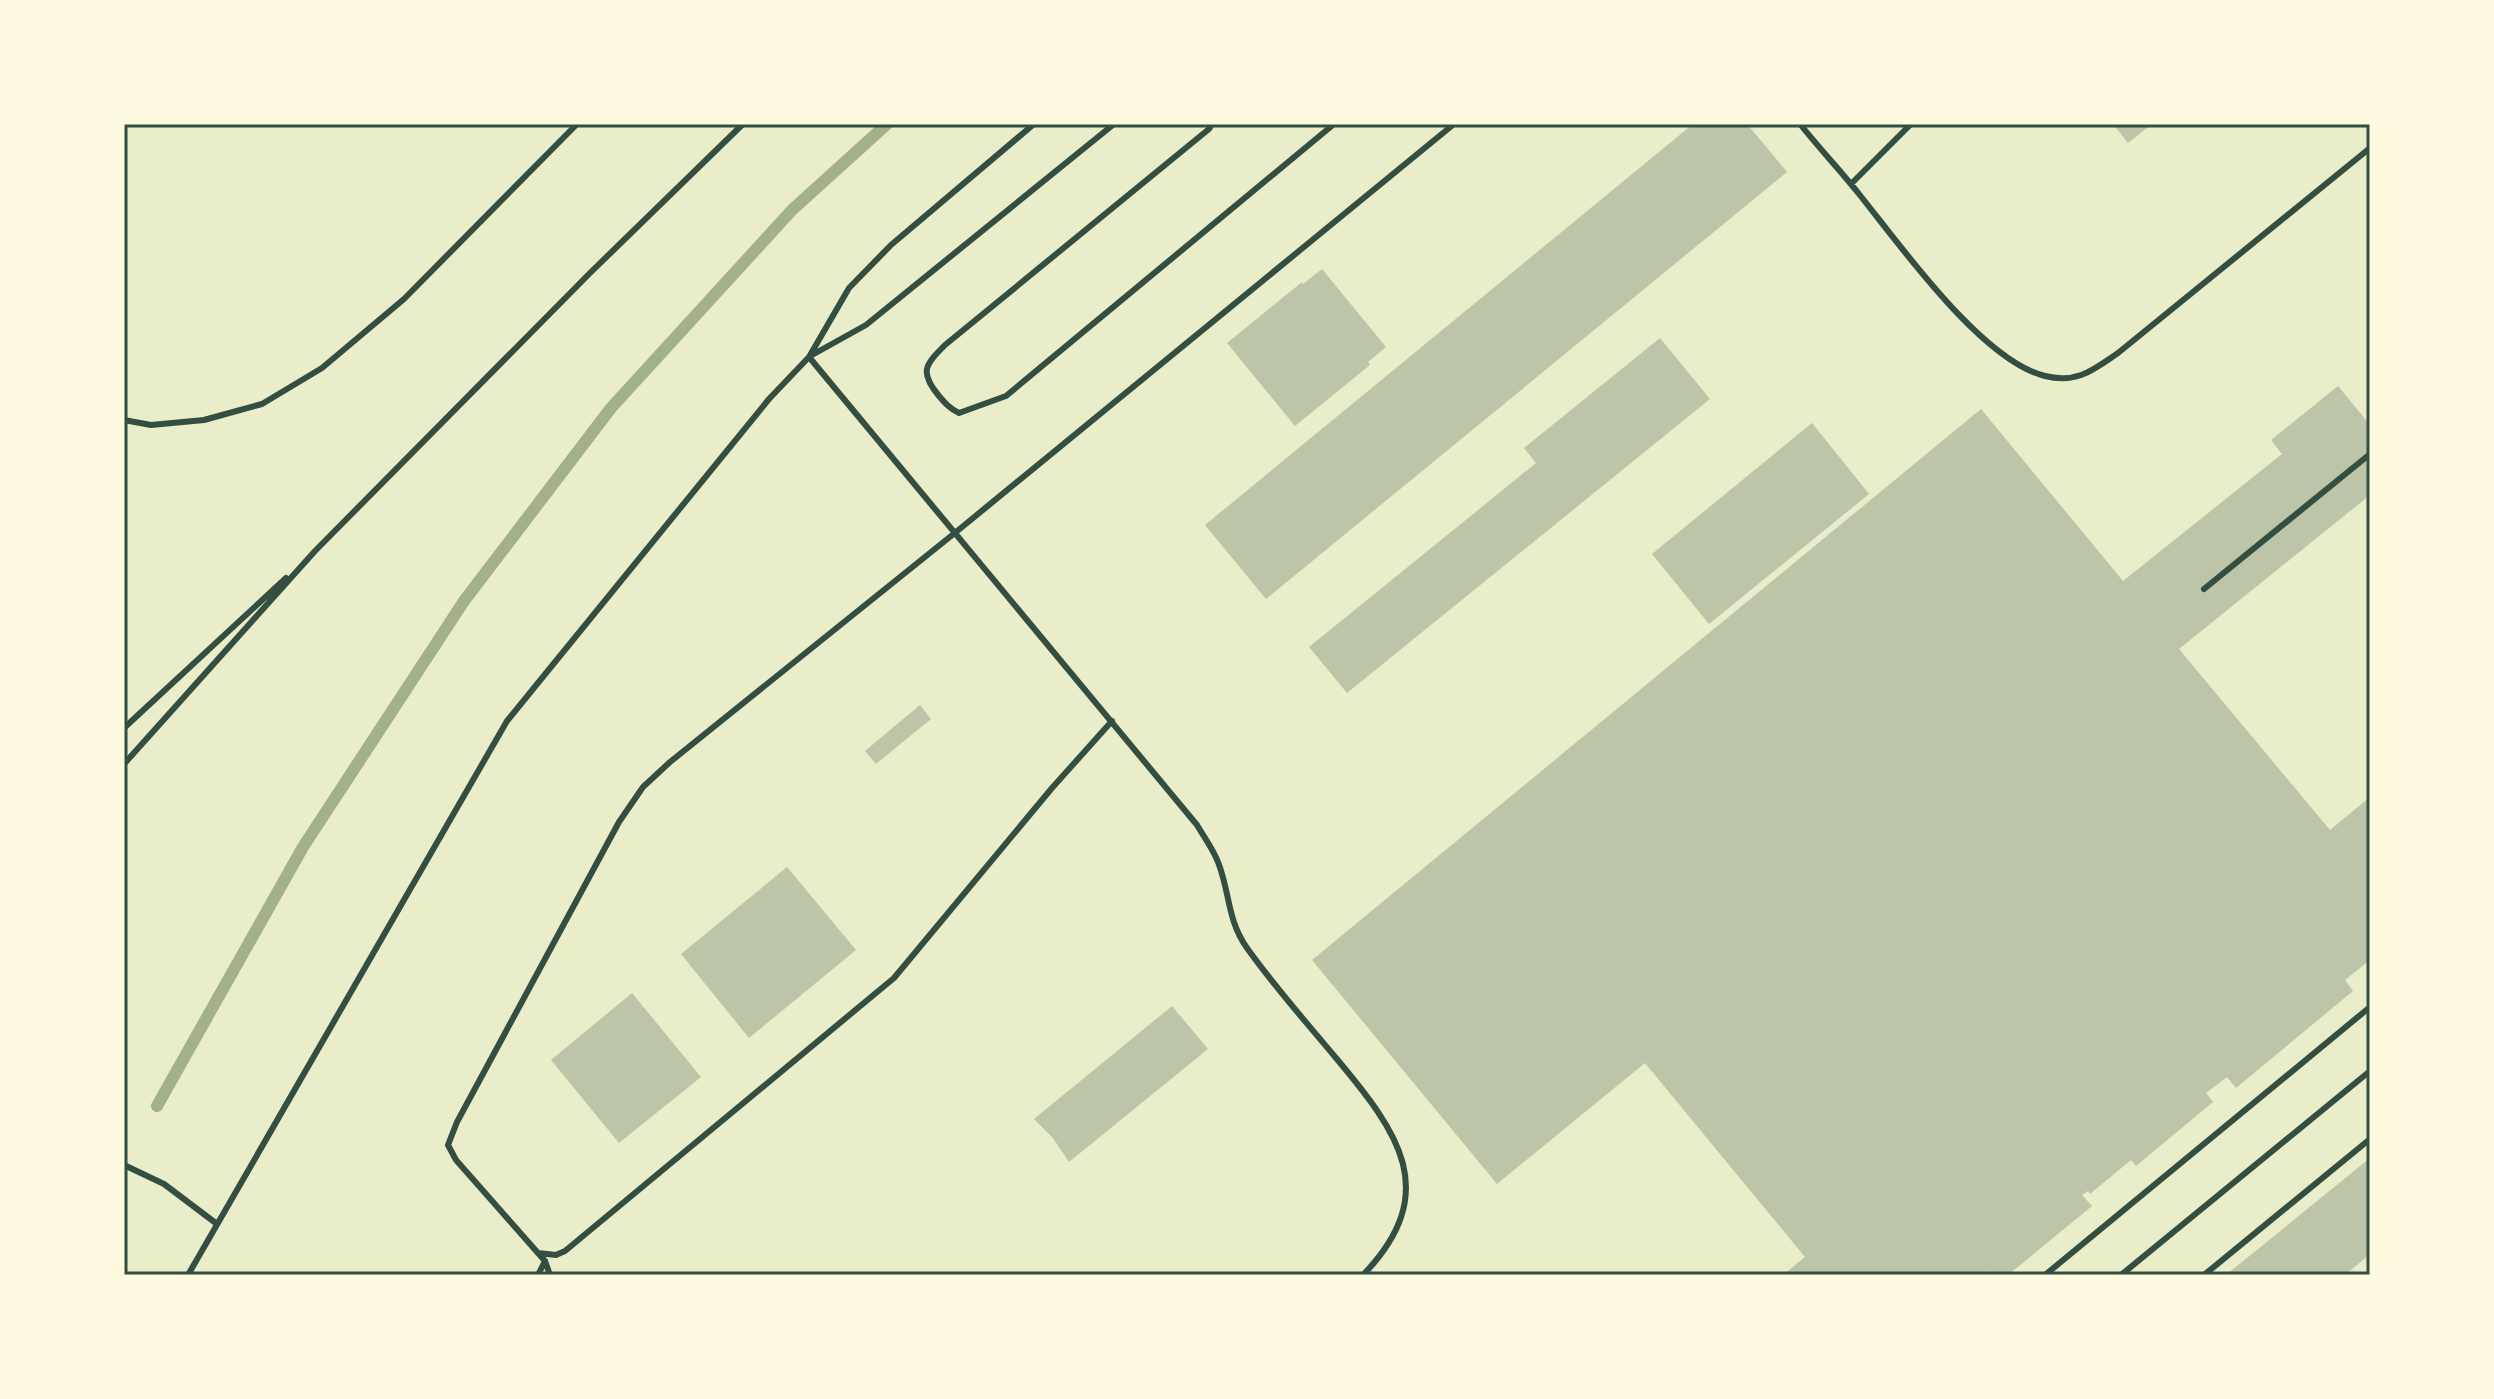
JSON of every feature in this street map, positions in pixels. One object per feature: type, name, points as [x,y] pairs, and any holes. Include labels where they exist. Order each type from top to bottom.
[{"type":"lane","points":[[124,420],[151,425],[204,420],[262,404],[322,368],[404,299],[577,124]]},
{"type":"lane","points":[[124,728],[315,551],[590,273],[743,124]]},
{"type":"lane","points":[[188,1275],[507,721],[769,399],[809,357],[849,288],[891,245],[1034,124]]},
{"type":"lane","points":[[809,357],[866,325],[1114,124]]},
{"type":"lane","points":[[1212,124],[929,361],[925,373],[928,383],[950,408],[959,413],[1006,396],[1334,124]]},
{"type":"lane","points":[[550,1275],[545,1261],[456,1160],[448,1145],[464,1108],[619,822],[643,787],[1454,124]]},
{"type":"lane","points":[[1800,124],[1947,303],[1980,336],[2032,372],[2047,377],[2075,377],[2089,373],[2140,336],[2370,148]]},
{"type":"lane","points":[[1851,184],[1911,124]]},
{"type":"lane","points":[[809,357],[1202,833],[1217,860],[1230,915],[1247,949],[1367,1094],[1392,1134],[1405,1171],[1404,1208],[1390,1242],[1363,1275]]},
{"type":"lane","points":[[2204,589],[2370,454]]},
{"type":"lane","points":[[124,764],[315,551]]},
{"type":"lane","points":[[538,1253],[556,1255],[565,1251],[894,978],[1052,788],[1112,721]]},
{"type":"lane","points":[[2045,1275],[2370,1007]]},
{"type":"lane","points":[[2121,1275],[2370,1071]]},
{"type":"lane","points":[[2204,1275],[2370,1139]]},
{"type":"lane","points":[[124,1165],[164,1184],[217,1224]]},
{"type":"lane","points":[[538,1275],[545,1261]]},
{"type":"building","points":[[1693,124],[1747,124],[1787,172],[1266,599],[1205,525]]},
{"type":"building","points":[[2113,124],[2152,124],[2128,143]]},
{"type":"building","points":[[1322,269],[1386,347],[1368,362],[1370,365],[1295,426],[1227,343]]},
{"type":"building","points":[[1660,338],[1710,399],[1347,693],[1309,647],[1536,463],[1524,448]]},
{"type":"building","points":[[2338,386],[2370,425],[2370,495],[2179,649],[2330,830],[2370,797],[2370,960],[2345,980],[2353,991],[2236,1088],[2227,1077],[2206,1093],[2213,1102],[2136,1166],[2131,1160],[2090,1194],[2088,1191],[2082,1195],[2092,1206],[2008,1275],[1993,1275],[1990,1271],[1986,1275],[1783,1275],[1805,1257],[1645,1063],[1497,1184],[1312,960],[1981,409],[2123,581],[2282,454],[2271,440]]},
{"type":"building","points":[[1812,423],[1869,494],[1709,624],[1652,554]]},
{"type":"building","points":[[920,705],[931,719],[876,764],[865,751]]},
{"type":"building","points":[[787,867],[856,950],[749,1038],[681,954]]},
{"type":"building","points":[[632,993],[701,1077],[619,1143],[551,1060]]},
{"type":"building","points":[[1172,1006],[1208,1049],[1069,1162],[1053,1138],[1034,1119]]},
{"type":"building","points":[[2370,1158],[2370,1254],[2345,1275],[2226,1275]]},
{"type":"waterway","points":[[157,1106],[303,847],[464,601],[611,408],[792,210],[887,124]]}]
